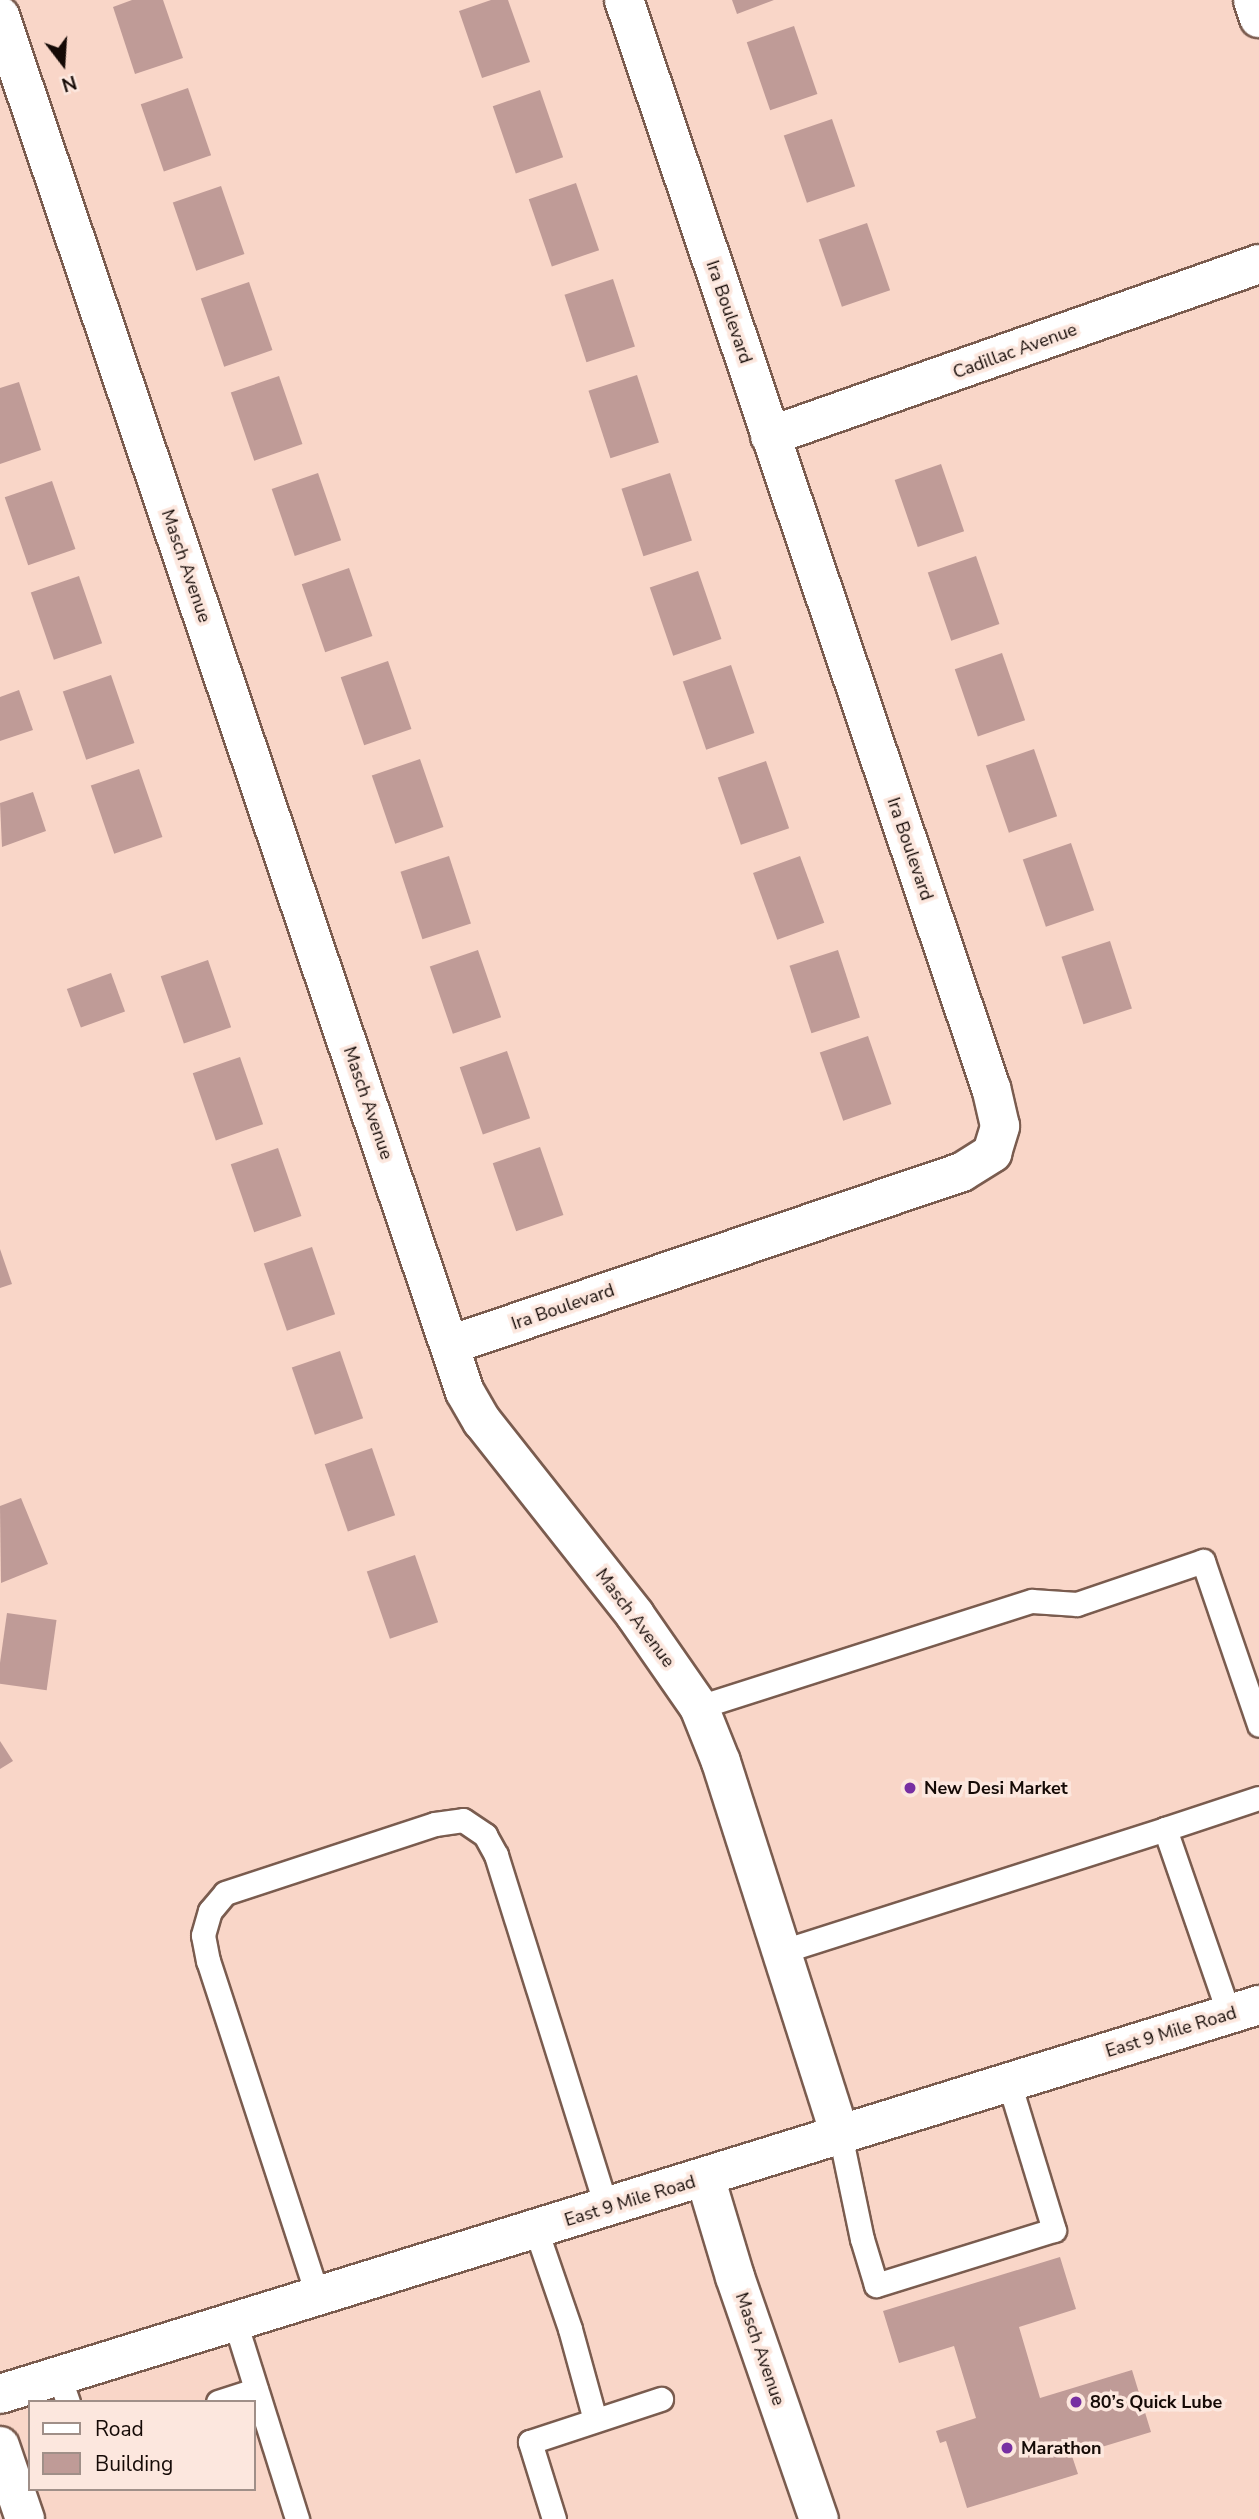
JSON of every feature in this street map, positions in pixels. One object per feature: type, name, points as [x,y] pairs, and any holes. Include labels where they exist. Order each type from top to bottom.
[{"type":"street","name":"Ira Boulevard","points":[[450,1345],[962,1172],[992,1153],[1000,1126],[991,1088],[624,0]]},
{"type":"street","points":[[1253,0],[1259,18]]},
{"type":"street","name":"Masch Avenue","points":[[0,16],[465,1392],[482,1421],[635,1615],[699,1707],[720,1762],[840,2134]]},
{"type":"street","name":"Cadillac Avenue","points":[[771,436],[1259,264]]},
{"type":"street","name":"East 9 Mile Road","points":[[0,2394],[63,2389],[235,2322],[1244,2010]]},
{"type":"street","name":"Masch Avenue","points":[[705,2177],[735,2277],[820,2519]]},
{"type":"street","points":[[0,2446],[25,2519]]},
{"type":"lane","points":[[699,1707],[1032,1601],[1077,1604],[1203,1561],[1259,1725]]},
{"type":"lane","points":[[780,1952],[1259,1798]]},
{"type":"lane","points":[[318,2297],[208,1961],[203,1935],[210,1911],[225,1893],[435,1824],[463,1820],[485,1835],[496,1854],[606,2207]]},
{"type":"lane","points":[[1165,1829],[1244,2010]]},
{"type":"lane","points":[[840,2134],[862,2239],[876,2285],[1054,2230],[1009,2083]]},
{"type":"lane","points":[[536,2230],[570,2329],[595,2420]]},
{"type":"lane","points":[[235,2322],[296,2519]]},
{"type":"lane","points":[[224,2400],[256,2390]]},
{"type":"lane","points":[[554,2519],[530,2442],[661,2399]]},
{"type":"building","points":[[132,0],[163,0],[183,58],[135,74],[113,7]]},
{"type":"building","points":[[491,0],[508,0],[530,62],[482,78],[459,11]]},
{"type":"building","points":[[732,0],[774,0],[737,14]]},
{"type":"building","points":[[794,26],[817,94],[770,110],[747,42]]},
{"type":"building","points":[[188,88],[211,155],[164,171],[141,104]]},
{"type":"building","points":[[540,90],[563,157],[516,173],[493,106]]},
{"type":"building","points":[[832,119],[855,186],[807,203],[784,136]]},
{"type":"building","points":[[576,183],[599,250],[552,266],[529,199]]},
{"type":"building","points":[[221,186],[244,254],[196,271],[173,203]]},
{"type":"building","points":[[867,223],[890,290],[842,307],[819,240]]},
{"type":"building","points":[[613,279],[635,347],[586,362],[564,295]]},
{"type":"building","points":[[249,282],[272,350],[224,367],[201,299]]},
{"type":"building","points":[[637,375],[659,443],[610,458],[588,391]]},
{"type":"building","points":[[279,376],[302,444],[254,461],[231,393]]},
{"type":"building","points":[[19,382],[41,450],[0,464],[0,388]]},
{"type":"building","points":[[941,464],[964,531],[918,547],[895,480]]},
{"type":"building","points":[[318,473],[341,540],[295,556],[272,489]]},
{"type":"building","points":[[670,473],[692,541],[643,556],[621,489]]},
{"type":"building","points":[[52,481],[75,549],[28,565],[5,497]]},
{"type":"building","points":[[976,556],[999,624],[951,641],[928,573]]},
{"type":"building","points":[[349,568],[372,636],[325,652],[302,584]]},
{"type":"building","points":[[698,571],[721,639],[673,656],[650,588]]},
{"type":"building","points":[[79,576],[102,643],[54,660],[31,593]]},
{"type":"building","points":[[1002,653],[1025,720],[978,736],[955,669]]},
{"type":"building","points":[[388,661],[411,729],[364,745],[341,677]]},
{"type":"building","points":[[731,665],[754,733],[706,750],[683,682]]},
{"type":"building","points":[[111,675],[134,743],[86,760],[63,692]]},
{"type":"building","points":[[19,690],[33,730],[0,741],[0,697]]},
{"type":"building","points":[[1034,749],[1057,816],[1009,833],[986,766]]},
{"type":"building","points":[[420,759],[443,827],[395,844],[372,776]]},
{"type":"building","points":[[766,761],[789,828],[741,845],[718,778]]},
{"type":"building","points":[[139,769],[162,837],[114,854],[91,786]]},
{"type":"building","points":[[33,792],[46,831],[2,847],[0,803]]},
{"type":"building","points":[[1071,843],[1094,910],[1046,927],[1023,860]]},
{"type":"building","points":[[449,856],[471,924],[422,939],[400,872]]},
{"type":"building","points":[[800,856],[824,923],[777,940],[753,873]]},
{"type":"building","points":[[1110,941],[1132,1009],[1083,1024],[1061,957]]},
{"type":"building","points":[[478,950],[501,1017],[453,1034],[430,967]]},
{"type":"building","points":[[838,950],[860,1018],[811,1033],[789,966]]},
{"type":"building","points":[[208,960],[231,1027],[184,1043],[161,976]]},
{"type":"building","points":[[111,973],[125,1012],[81,1028],[67,989]]},
{"type":"building","points":[[868,1036],[891,1104],[843,1121],[820,1053]]},
{"type":"building","points":[[507,1051],[530,1118],[483,1134],[460,1067]]},
{"type":"building","points":[[240,1057],[263,1124],[216,1140],[193,1073]]},
{"type":"building","points":[[540,1147],[563,1215],[516,1231],[493,1163]]},
{"type":"building","points":[[278,1148],[301,1216],[254,1232],[231,1164]]},
{"type":"building","points":[[312,1247],[335,1314],[287,1331],[264,1264]]},
{"type":"building","points":[[0,1249],[12,1284],[0,1288]]},
{"type":"building","points":[[340,1351],[363,1418],[315,1435],[292,1368]]},
{"type":"building","points":[[372,1448],[395,1515],[348,1531],[325,1464]]},
{"type":"building","points":[[21,1498],[48,1564],[1,1583],[0,1506]]},
{"type":"building","points":[[415,1555],[438,1622],[390,1639],[367,1572]]},
{"type":"building","points":[[7,1613],[57,1620],[47,1690],[0,1684]]},
{"type":"building","points":[[0,1741],[13,1761],[0,1769]]},
{"type":"building","points":[[1060,2257],[1076,2309],[1019,2327],[1040,2398],[1132,2370],[1151,2432],[1072,2456],[1078,2474],[967,2508],[946,2441],[940,2443],[936,2431],[976,2418],[954,2346],[899,2363],[883,2311]]},
{"type":"place","name":"New Desi Market","points":[[910,1788]]},
{"type":"place","name":"80’s Quick Lube","points":[[1076,2402]]},
{"type":"place","name":"Marathon","points":[[1007,2448]]}]
